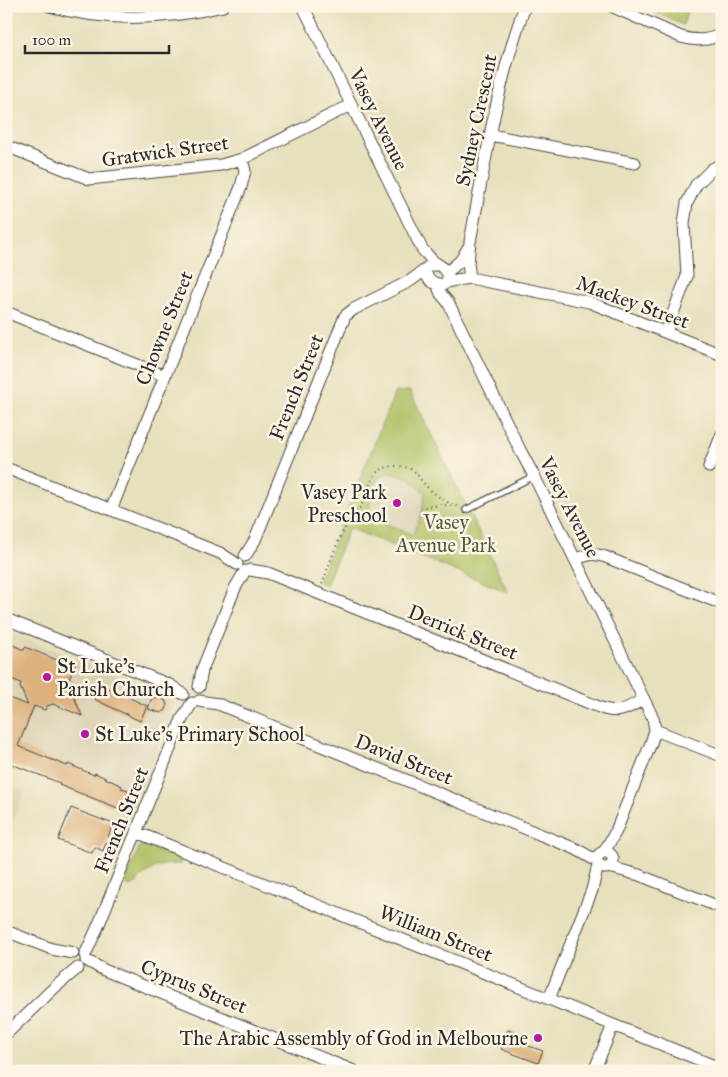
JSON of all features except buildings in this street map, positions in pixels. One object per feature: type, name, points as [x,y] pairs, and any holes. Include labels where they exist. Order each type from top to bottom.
[{"type":"street","points":[[49,6],[91,15],[136,18],[186,14],[223,6]]},
{"type":"street","name":"Vasey Avenue","points":[[303,6],[422,249],[430,258],[438,274],[442,294],[448,302],[644,699],[653,718],[655,730]]},
{"type":"street","name":"Sydney Crescent","points":[[470,278],[468,263],[470,242],[491,135],[510,49],[525,6]]},
{"type":"street","points":[[611,6],[681,37],[704,40],[722,34]]},
{"type":"street","name":"Gratwick Street","points":[[6,146],[93,180],[230,164],[351,105]]},
{"type":"street","points":[[491,135],[635,163]]},
{"type":"street","name":"Chowne Street","points":[[111,510],[241,187],[245,171],[242,159]]},
{"type":"street","points":[[666,332],[687,276],[684,223],[687,203],[699,181],[712,169],[722,164]]},
{"type":"street","name":"Sydney Crescent","points":[[438,274],[462,260],[470,242]]},
{"type":"street","name":"Mackey Street","points":[[438,274],[470,278],[589,302],[722,355]]},
{"type":"street","name":"French Street","points":[[6,1034],[54,988],[78,960],[99,924],[345,316],[354,309],[410,281],[421,280],[438,274]]},
{"type":"street","points":[[6,312],[165,376]]},
{"type":"street","points":[[709,467],[722,434]]},
{"type":"street","name":"Derrick Street","points":[[6,468],[604,709],[622,710],[644,699]]},
{"type":"street","points":[[575,559],[592,554],[603,556],[722,604]]},
{"type":"street","name":"David Street","points":[[6,619],[722,908]]},
{"type":"street","points":[[549,999],[655,730],[722,756]]},
{"type":"street","name":"William Street","points":[[136,832],[722,1069]]},
{"type":"street","name":"Cyprus Street","points":[[6,931],[354,1071]]},
{"type":"street","points":[[594,1071],[612,1025]]},
{"type":"lane","points":[[466,507],[534,476]]},
{"type":"path","points":[[318,594],[345,527],[358,511],[370,482],[378,471],[391,466],[411,469],[431,491],[453,506]]},
{"type":"path","points":[[425,506],[466,507]]},
{"type":"shaded area","name":"Vasey Park Preschool","points":[[390,473],[409,477],[425,493],[422,512],[413,535],[369,517],[371,489],[380,477]]},
{"type":"shaded area","name":"St Luke's Primary School","points":[[6,631],[172,698],[175,706],[130,816],[123,810],[6,762]]},
{"type":"shaded area","points":[[6,784],[25,791],[6,839]]},
{"type":"green space","points":[[640,6],[689,6],[683,25]]},
{"type":"green space","name":"Vasey Avenue Park","points":[[410,391],[508,592],[349,528],[326,585],[318,582],[395,392]],"holes":[[[390,473],[409,477],[425,493],[422,512],[413,535],[369,517],[372,490],[378,479]]]},
{"type":"green space","points":[[143,845],[181,859],[180,864],[158,866],[143,876],[132,887],[125,885],[139,847]]},
{"type":"place","name":"Vasey Park Preschool","points":[[397,503]]},
{"type":"place","name":"St Luke's Parish Church","points":[[47,677]]},
{"type":"place","name":"St Luke's Primary School","points":[[85,734]]},
{"type":"place","name":"The Arabic Assembly of God in Melbourne","points":[[538,1038]]}]
